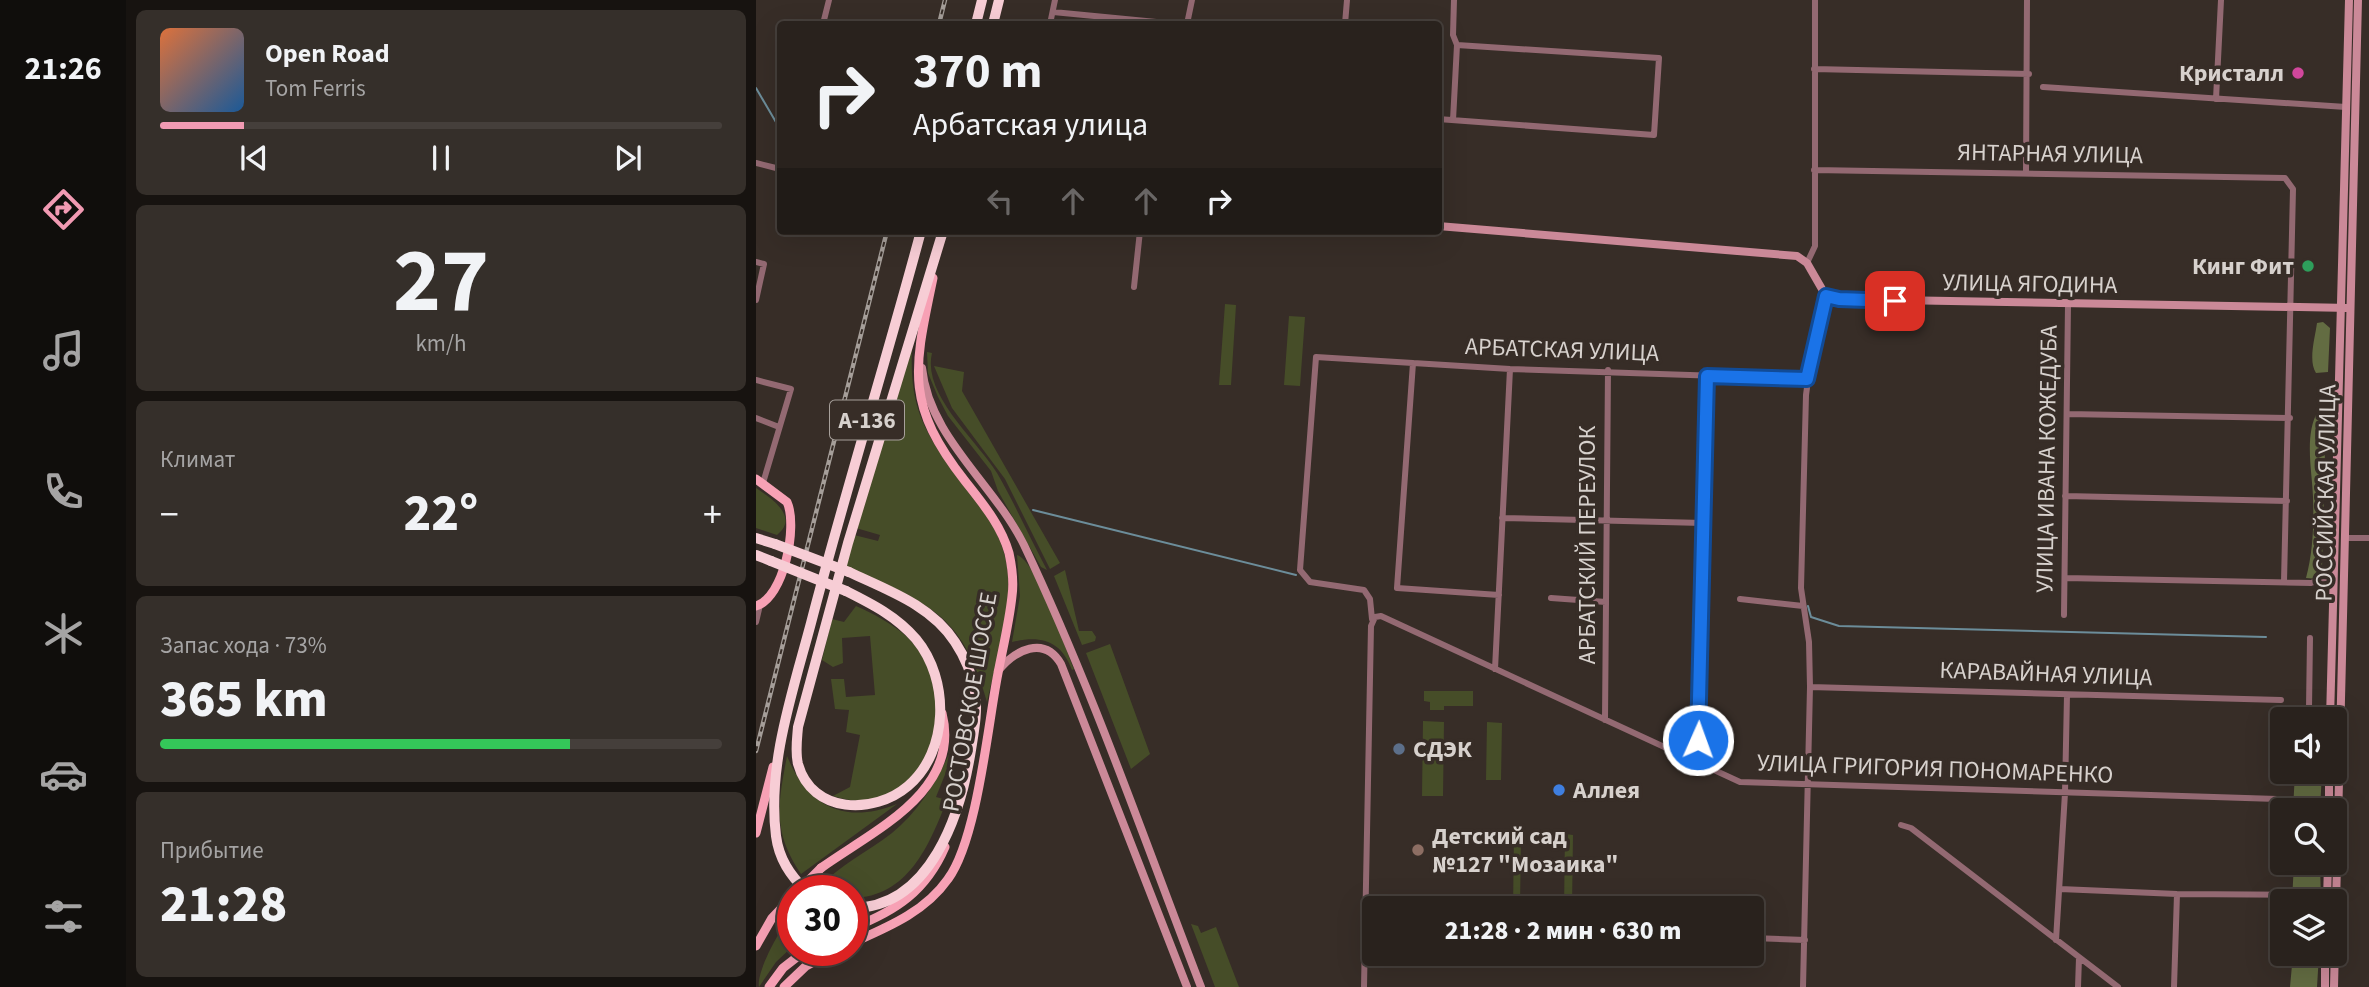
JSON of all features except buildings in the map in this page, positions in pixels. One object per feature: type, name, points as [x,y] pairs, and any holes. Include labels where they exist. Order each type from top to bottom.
[{"type":"highway","points":[[977,21],[982,0]]},
{"type":"highway","points":[[994,21],[999,0]]},
{"type":"highway","name":"А-136","points":[[792,875],[786,868],[777,843],[776,797],[783,731],[851,471],[920,235]]},
{"type":"highway","name":"РОСТОВСКОЕ ШОССЕ","points":[[940,705],[937,738],[930,757],[907,787],[868,805],[830,801],[809,787],[796,751],[798,727],[848,543],[942,235]]},
{"type":"highway","points":[[756,538],[849,572],[895,593],[930,615],[955,640],[968,666],[975,692],[975,723],[968,768],[952,828],[931,862],[907,887],[868,906]]},
{"type":"highway","name":"А-136","points":[[756,555],[846,591],[884,610],[917,641],[936,677],[940,705]]},
{"type":"main road","name":"РОССИЙСКАЯ УЛИЦА","points":[[2330,707],[2349,0]]},
{"type":"main road","name":"РОССИЙСКАЯ УЛИЦА","points":[[2334,987],[2358,0]]},
{"type":"main road","points":[[1442,226],[1797,256],[1807,263],[1826,296]]},
{"type":"main road","name":"РОСТОВСКОЕ ШОССЕ","points":[[868,935],[920,909],[953,872],[966,839],[1013,593],[1011,562],[999,527],[940,446],[926,418],[916,375],[923,323],[942,235]]},
{"type":"main road","points":[[2340,327],[2323,307],[2341,288]]},
{"type":"main road","name":"УЛИЦА ЯГОДИНА","points":[[1826,296],[1839,299],[2068,305],[2350,308]]},
{"type":"main road","points":[[923,323],[923,372],[937,417],[1018,533],[1093,708],[1201,987]]},
{"type":"main road","points":[[758,606],[771,598],[777,588],[793,526],[787,502],[760,481]]},
{"type":"main road","points":[[998,671],[1013,655],[1028,648],[1048,650],[1061,664],[1187,987]]},
{"type":"main road","name":"А-136","points":[[814,875],[886,825],[921,794],[937,766],[943,747],[945,723],[940,705]]},
{"type":"main road","points":[[1082,716],[1084,709],[1093,708]]},
{"type":"main road","name":"А-136","points":[[756,834],[783,731]]},
{"type":"main road","points":[[868,921],[890,911],[921,888],[938,862],[952,828]]},
{"type":"main road","points":[[756,946],[777,913]]},
{"type":"main road","points":[[769,987],[786,966]]},
{"type":"main road","points":[[784,987],[808,966]]},
{"type":"main road","points":[[2325,966],[2325,987]]},
{"type":"street","points":[[824,21],[829,0]]},
{"type":"street","points":[[1051,21],[1055,0]]},
{"type":"street","points":[[1188,21],[1192,0]]},
{"type":"street","points":[[1345,21],[1347,0]]},
{"type":"street","points":[[1453,120],[1457,45],[1453,35],[1454,0]]},
{"type":"street","points":[[1807,263],[1815,246],[1815,0]]},
{"type":"street","points":[[2026,172],[2029,74],[2027,0]]},
{"type":"street","points":[[2216,99],[2221,0]]},
{"type":"street","points":[[1053,12],[1146,21]]},
{"type":"street","points":[[1442,119],[1654,135],[1659,58],[1457,45]]},
{"type":"street","points":[[1814,69],[2029,74]]},
{"type":"street","points":[[2043,87],[2346,107]]},
{"type":"street","points":[[756,163],[777,168]]},
{"type":"street","name":"ЯНТАРНАЯ УЛИЦА","points":[[1814,170],[2285,178],[2293,189],[2291,307]]},
{"type":"street","points":[[1134,287],[1140,235]]},
{"type":"street","points":[[756,262],[764,264],[756,300]]},
{"type":"street","points":[[1803,987],[1810,687],[1809,642],[1803,606],[1807,379],[1826,296]]},
{"type":"street","name":"УЛИЦА ИВАНА КОЖЕДУБА","points":[[2064,615],[2068,305]]},
{"type":"street","points":[[2284,582],[2291,307]]},
{"type":"street","name":"АРБАТСКАЯ УЛИЦА","points":[[1373,618],[1370,599],[1364,590],[1310,582],[1300,570],[1316,357],[1510,369],[1608,370],[1807,379]]},
{"type":"street","points":[[1413,363],[1397,588],[1499,595]]},
{"type":"street","points":[[1495,669],[1510,369]]},
{"type":"street","name":"АРБАТСКИЙ ПЕРЕУЛОК","points":[[1605,720],[1608,370]]},
{"type":"street","points":[[1697,762],[1707,376]]},
{"type":"street","points":[[756,380],[792,389],[760,481]]},
{"type":"street","points":[[2067,414],[2290,418]]},
{"type":"street","points":[[756,418],[779,427]]},
{"type":"street","points":[[2065,496],[2287,501]]},
{"type":"street","points":[[1502,518],[1703,523]]},
{"type":"street","points":[[2334,537],[2369,538]]},
{"type":"street","points":[[2065,578],[2311,583],[2334,575]]},
{"type":"street","points":[[1551,598],[1606,601]]},
{"type":"street","points":[[1740,599],[1803,606]]},
{"type":"street","points":[[756,622],[758,606]]},
{"type":"street","name":"УЛИЦА ГРИГОРИЯ ПОНОМАРЕНКО","points":[[1373,618],[1381,616],[1740,782],[2270,799]]},
{"type":"street","points":[[1366,896],[1373,618]]},
{"type":"street","points":[[2309,707],[2310,638]]},
{"type":"street","name":"КАРАВАЙНАЯ УЛИЦА","points":[[1810,687],[2281,700]]},
{"type":"street","points":[[2056,940],[2065,793],[2067,695]]},
{"type":"street","points":[[1901,825],[1931,843],[2118,987]]},
{"type":"street","points":[[2060,889],[2270,896]]},
{"type":"street","points":[[2174,987],[2177,894]]},
{"type":"street","points":[[1764,938],[1805,940]]},
{"type":"street","points":[[2078,987],[2080,958]]},
{"type":"street","points":[[1364,966],[1364,987]]},
{"type":"green space","points":[[1225,304],[1236,305],[1231,385],[1219,385]]},
{"type":"green space","points":[[1289,316],[1305,317],[1300,386],[1284,385]]},
{"type":"green space","points":[[2323,322],[2330,328],[2328,372],[2316,373],[2313,349],[2317,323]]},
{"type":"green space","points":[[912,347],[913,384],[922,420],[942,455],[991,523],[1006,561],[1007,614],[987,702],[966,648],[953,629],[937,614],[897,590],[844,568],[854,535],[878,541],[880,535],[856,528]]},
{"type":"green space","points":[[927,352],[932,353],[931,369],[943,401],[997,473],[1047,570],[1041,567],[998,491],[991,471],[948,416],[928,373]]},
{"type":"green space","points":[[934,366],[964,372],[962,391],[1060,563],[1050,569],[1005,479],[952,408]]},
{"type":"green space","points":[[2318,411],[2326,412],[2320,579],[2306,578],[2313,527],[2310,442]]},
{"type":"green space","points":[[756,488],[781,508],[786,521],[777,535],[756,528]]},
{"type":"green space","points":[[1017,555],[1033,572],[1041,588],[1074,669],[1072,670],[1062,652],[1049,642],[1032,639],[1012,642],[1020,596]]},
{"type":"green space","points":[[1065,570],[1079,631],[1092,631],[1096,637],[1095,641],[1082,645],[1054,576]]},
{"type":"green space","points":[[856,606],[882,619],[906,636],[925,661],[935,691],[936,721],[929,750],[914,775],[893,793],[866,800],[833,796],[850,787],[860,735],[846,732],[849,710],[835,709],[831,679],[844,679],[846,697],[875,695],[870,636],[842,638],[843,663],[833,667],[822,660],[832,619],[844,622]]},
{"type":"green space","points":[[1110,644],[1150,754],[1131,769],[1086,653]]},
{"type":"green space","points":[[1424,691],[1473,691],[1473,706],[1444,706],[1444,710],[1430,710],[1430,702],[1424,701]]},
{"type":"green space","points":[[1423,721],[1444,722],[1443,796],[1422,796]]},
{"type":"green space","points":[[1487,722],[1502,723],[1501,780],[1486,780]]},
{"type":"green space","points":[[951,750],[950,762],[936,797],[947,800],[924,851],[902,879],[888,889],[868,895],[868,875],[832,875],[902,824],[926,795]]},
{"type":"green space","points":[[787,756],[806,788],[830,807],[861,813],[897,804],[801,874],[785,844],[781,830],[781,789]]},
{"type":"green space","points":[[2294,784],[2321,784],[2321,798],[2294,798]]},
{"type":"green space","points":[[1514,834],[1521,834],[1520,896],[1513,896]]},
{"type":"green space","points":[[1565,834],[1573,835],[1572,896],[1564,896]]},
{"type":"green space","points":[[2293,875],[2320,875],[2321,889],[2293,889]]},
{"type":"green space","points":[[1191,924],[1198,926],[1201,933],[1216,927],[1239,987],[1215,987]]},
{"type":"green space","points":[[777,937],[777,961],[759,987],[761,971]]},
{"type":"green space","points":[[2292,966],[2318,966],[2317,987],[2290,987]]},
{"type":"waterway","points":[[756,88],[777,124]]},
{"type":"waterway","points":[[1033,510],[1296,575]]},
{"type":"waterway","points":[[1808,606],[1811,617],[1839,626],[2266,637]]},
{"type":"railway","points":[[940,21],[945,0]]},
{"type":"railway","points":[[756,751],[886,235]]},
{"type":"place","name":"Кристалл","points":[[2298,73]]},
{"type":"place","name":"Кинг Фит","points":[[2308,266]]},
{"type":"place","name":"СДЭК","points":[[1399,749]]},
{"type":"place","name":"Аллея","points":[[1559,790]]},
{"type":"place","name":"Детский сад №127 \"Мозаика\"","points":[[1418,850]]},
{"type":"route","points":[[1698,740],[1707,376],[1807,379],[1826,296],[1895,301]]}]
